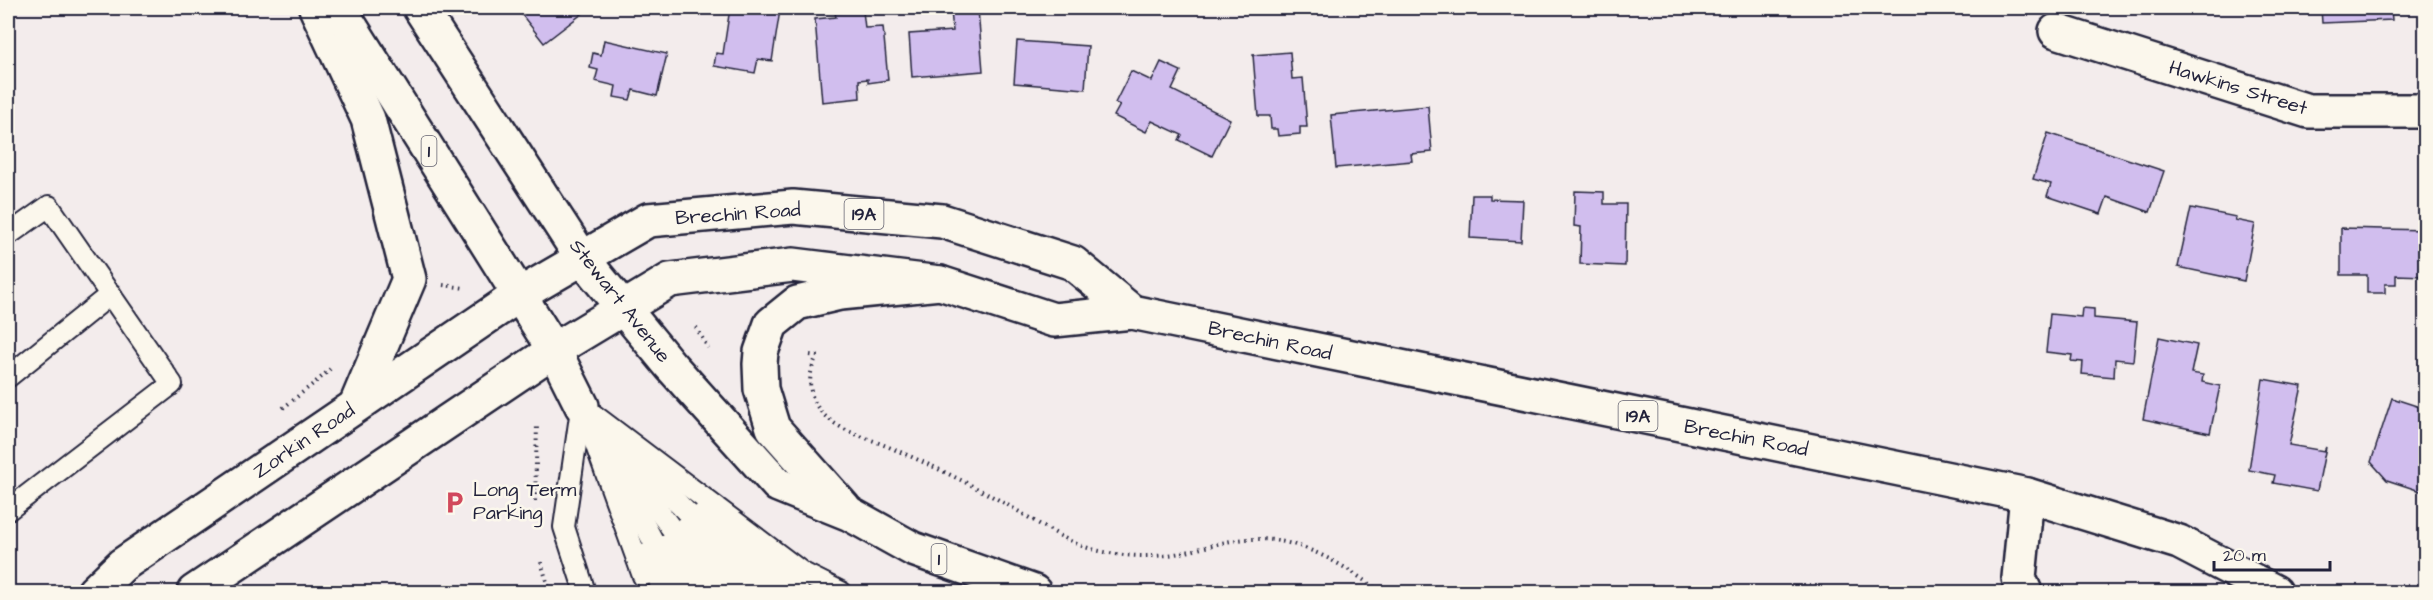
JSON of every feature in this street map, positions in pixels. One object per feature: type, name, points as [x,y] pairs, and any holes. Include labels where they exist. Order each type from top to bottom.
[{"type":"main road","points":[[316,8],[368,119],[410,279],[356,405]]},
{"type":"main road","name":"1","points":[[339,8],[554,350],[582,406]]},
{"type":"main road","name":"Stewart Avenue","points":[[420,8],[582,258],[622,309],[778,485],[850,514]]},
{"type":"main road","name":"Hawkins Street","points":[[2056,31],[2308,111],[2426,111]]},
{"type":"main road","name":"Brechin Road","points":[[519,295],[648,220],[793,207],[942,221],[1073,263],[1132,312]]},
{"type":"main road","name":"Brechin Road","points":[[554,350],[670,280],[793,265],[940,283],[1054,320],[1132,312],[2027,495],[2179,542],[2276,592]]},
{"type":"main road","points":[[850,514],[773,428],[761,389],[760,364],[761,352],[771,324],[797,303],[840,293],[940,283]]},
{"type":"main road","name":"Zorkin Road","points":[[94,592],[122,565],[519,295]]},
{"type":"main road","points":[[194,592],[554,350]]},
{"type":"main road","points":[[2025,592],[2019,578],[2027,495]]},
{"type":"main road","name":"1","points":[[850,514],[913,549],[1034,592]]},
{"type":"lane","points":[[8,235],[49,206],[172,384],[8,510]]},
{"type":"lane","points":[[8,377],[111,294]]},
{"type":"lane","points":[[582,406],[793,589]]},
{"type":"lane","points":[[582,406],[564,527],[585,592]]},
{"type":"lane","points":[[582,406],[649,592]]},
{"type":"lane","points":[[582,406],[664,592]]},
{"type":"lane","points":[[582,406],[680,592]]},
{"type":"lane","points":[[582,406],[698,592]]},
{"type":"lane","points":[[582,406],[718,592]]},
{"type":"lane","points":[[582,406],[740,592]]},
{"type":"lane","points":[[582,406],[765,592]]},
{"type":"lane","name":"1","points":[[582,406],[803,573],[841,592]]},
{"type":"path","points":[[696,327],[708,348]]},
{"type":"path","points":[[810,355],[817,356],[809,370],[810,391],[822,413],[850,434],[876,442],[951,473],[1081,546],[1117,554],[1149,556],[1185,552],[1220,543],[1254,538],[1288,543],[1328,558],[1362,578],[1380,592]]},
{"type":"path","points":[[278,412],[330,368]]},
{"type":"building","points":[[521,8],[579,8],[583,13],[544,43],[518,10]]},
{"type":"building","points":[[730,8],[780,10],[772,61],[758,59],[755,73],[714,66],[716,53],[723,54]]},
{"type":"building","points":[[2259,8],[2277,8],[2275,13]]},
{"type":"building","points":[[2321,8],[2419,8],[2391,10],[2392,20],[2322,23]]},
{"type":"building","points":[[978,9],[983,71],[912,77],[909,34],[953,31],[951,11]]},
{"type":"building","points":[[863,11],[865,28],[883,27],[888,80],[868,83],[868,79],[859,80],[860,98],[822,102],[815,19],[836,17],[835,13]]},
{"type":"building","points":[[604,40],[667,54],[657,96],[633,90],[630,100],[614,97],[616,86],[595,81],[598,70],[590,68],[593,53],[601,55]]},
{"type":"building","points":[[1017,41],[1088,46],[1085,89],[1014,83]]},
{"type":"building","points":[[1290,52],[1292,79],[1303,78],[1307,127],[1300,127],[1300,134],[1278,136],[1277,129],[1271,129],[1270,116],[1258,116],[1253,55]]},
{"type":"building","points":[[1161,62],[1181,71],[1172,90],[1230,119],[1212,156],[1179,140],[1182,135],[1152,121],[1146,132],[1114,116],[1120,105],[1115,103],[1131,71],[1152,81]]},
{"type":"building","points":[[1428,106],[1432,152],[1411,154],[1412,161],[1336,168],[1331,115]]},
{"type":"building","points":[[2048,133],[2164,171],[2150,212],[2107,197],[2101,214],[2047,196],[2051,184],[2033,179]]},
{"type":"building","points":[[1575,191],[1604,192],[1604,204],[1626,204],[1625,266],[1580,264],[1581,227],[1574,226]]},
{"type":"building","points":[[1472,195],[1490,195],[1490,199],[1523,200],[1521,241],[1470,238]]},
{"type":"building","points":[[2191,208],[2236,217],[2235,220],[2255,224],[2244,281],[2178,267]]},
{"type":"building","points":[[2341,228],[2426,230],[2426,276],[2396,275],[2396,284],[2385,284],[2385,293],[2367,293],[2367,275],[2341,275]]},
{"type":"building","points":[[2082,308],[2094,309],[2094,318],[2137,322],[2133,361],[2115,359],[2114,377],[2082,374],[2083,362],[2071,361],[2072,355],[2046,352],[2050,314],[2081,317]]},
{"type":"building","points":[[2159,337],[2197,345],[2191,373],[2203,375],[2202,382],[2220,386],[2210,433],[2143,419]]},
{"type":"building","points":[[2263,379],[2302,386],[2289,445],[2324,451],[2326,447],[2317,491],[2273,483],[2275,475],[2249,470]]},
{"type":"building","points":[[2392,398],[2426,409],[2426,493],[2387,480],[2371,462]]},
{"type":"place","name":"Long Term Parking","points":[[455,502]]}]
